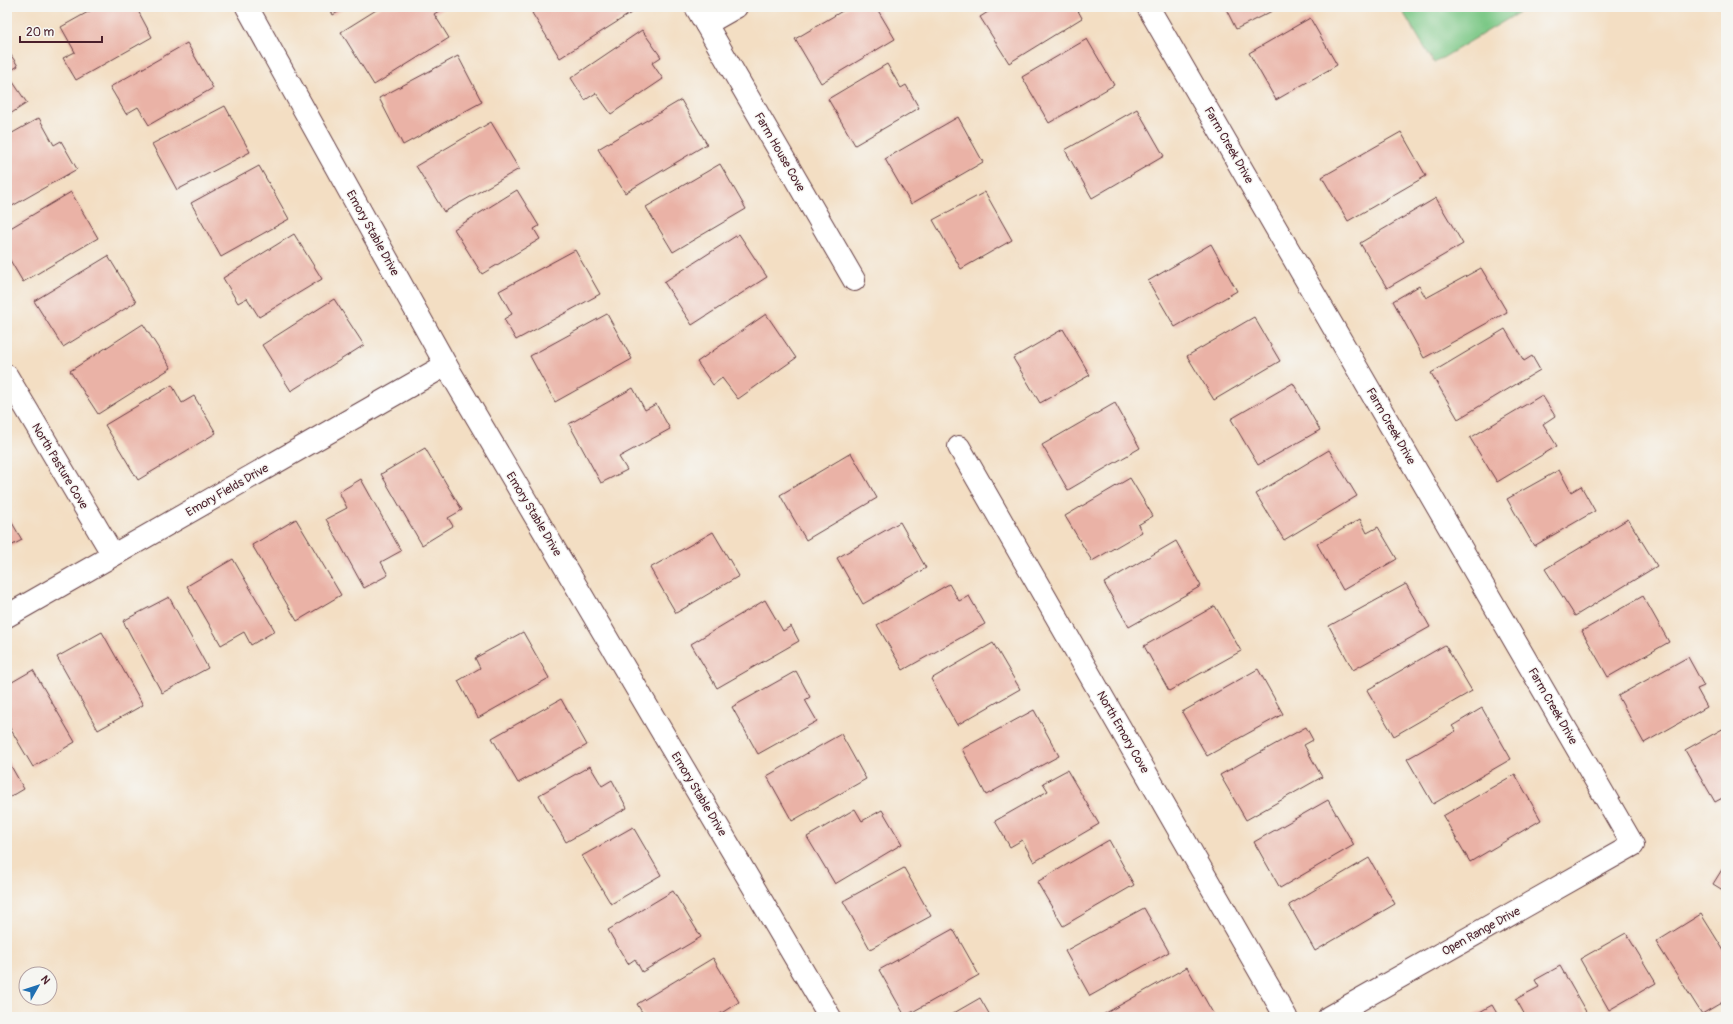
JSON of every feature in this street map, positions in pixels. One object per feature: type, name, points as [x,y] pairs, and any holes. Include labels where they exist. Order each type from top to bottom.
[{"type":"street","name":"Emory Stable Drive","points":[[247,7],[446,365],[830,1017]]},
{"type":"street","points":[[701,15],[736,7]]},
{"type":"street","name":"Farm Creek Drive","points":[[1148,7],[1633,845]]},
{"type":"street","name":"Farm House Cove","points":[[701,15],[854,280]]},
{"type":"street","name":"Emory Fields Drive","points":[[7,616],[446,365]]},
{"type":"street","name":"North Pasture Cove","points":[[7,376],[113,555]]},
{"type":"street","name":"North Emory Cove","points":[[959,447],[1286,1017]]},
{"type":"street","name":"Open Range Drive","points":[[1328,1017],[1633,845]]},
{"type":"green space","points":[[1400,7],[1528,7],[1434,63]]},
{"type":"building","points":[[97,7],[136,7],[152,37],[76,80],[63,58],[75,52],[61,27]]},
{"type":"building","points":[[329,7],[347,7],[333,15]]},
{"type":"building","points":[[381,7],[443,7],[444,8],[434,14],[449,38],[374,85],[341,32]]},
{"type":"building","points":[[542,7],[627,7],[631,13],[560,58],[532,13]]},
{"type":"building","points":[[849,7],[876,7],[895,39],[821,83],[795,39]]},
{"type":"building","points":[[996,7],[1076,7],[1082,18],[1009,63],[980,17]]},
{"type":"building","points":[[1225,7],[1280,7],[1236,29]]},
{"type":"building","points":[[1310,18],[1337,65],[1276,100],[1249,53]]},
{"type":"building","points":[[642,30],[661,57],[652,63],[663,79],[611,114],[596,93],[585,100],[571,78]]},
{"type":"building","points":[[1087,39],[1114,85],[1049,123],[1022,77]]},
{"type":"building","points":[[187,43],[213,88],[149,125],[138,107],[126,114],[110,87]]},
{"type":"building","points":[[7,49],[18,66],[7,73]]},
{"type":"building","points":[[458,56],[482,102],[403,145],[379,98]]},
{"type":"building","points":[[887,64],[901,88],[906,85],[919,108],[855,145],[828,99]]},
{"type":"building","points":[[7,73],[27,103],[7,116]]},
{"type":"building","points":[[681,100],[707,144],[625,193],[598,149]]},
{"type":"building","points":[[225,106],[250,152],[177,190],[152,144]]},
{"type":"building","points":[[1137,109],[1164,156],[1092,198],[1065,150]]},
{"type":"building","points":[[958,117],[983,162],[911,204],[885,159]]},
{"type":"building","points":[[39,118],[54,145],[61,141],[77,169],[7,209],[7,136]]},
{"type":"building","points":[[491,122],[519,169],[444,212],[416,166]]},
{"type":"building","points":[[1401,132],[1426,176],[1348,221],[1322,177]]},
{"type":"building","points":[[720,164],[746,209],[673,252],[646,207]]},
{"type":"building","points":[[259,166],[289,219],[221,257],[191,203]]},
{"type":"building","points":[[517,190],[539,226],[534,229],[540,239],[482,274],[454,229]]},
{"type":"building","points":[[71,192],[98,238],[23,282],[7,255],[7,230]]},
{"type":"building","points":[[985,192],[1012,240],[961,269],[933,220]]},
{"type":"building","points":[[1436,198],[1463,244],[1387,288],[1360,243]]},
{"type":"building","points":[[294,234],[322,279],[259,317],[247,298],[238,303],[223,278]]},
{"type":"building","points":[[739,234],[767,277],[692,325],[664,282]]},
{"type":"building","points":[[1211,244],[1237,291],[1175,327],[1148,281]]},
{"type":"building","points":[[575,250],[600,294],[516,340],[504,319],[512,314],[499,291]]},
{"type":"building","points":[[108,256],[136,302],[63,347],[34,301]]},
{"type":"building","points":[[1481,268],[1507,312],[1424,358],[1393,301],[1419,286],[1426,298]]},
{"type":"building","points":[[334,299],[364,345],[291,391],[262,345]]},
{"type":"building","points":[[607,314],[632,359],[555,402],[530,356]]},
{"type":"building","points":[[766,314],[796,358],[738,399],[722,378],[713,385],[697,362]]},
{"type":"building","points":[[1254,317],[1280,361],[1214,400],[1187,356]]},
{"type":"building","points":[[143,324],[171,368],[98,414],[70,371]]},
{"type":"building","points":[[1063,329],[1090,375],[1040,403],[1013,358]]},
{"type":"building","points":[[1505,329],[1524,361],[1532,356],[1540,370],[1458,419],[1431,373]]},
{"type":"building","points":[[1293,383],[1320,430],[1258,465],[1231,419]]},
{"type":"building","points":[[172,385],[182,403],[194,396],[216,433],[138,480],[105,425]]},
{"type":"building","points":[[633,388],[645,410],[656,404],[670,429],[619,457],[627,470],[601,483],[569,424]]},
{"type":"building","points":[[1542,395],[1555,416],[1543,424],[1557,446],[1497,482],[1470,438]]},
{"type":"building","points":[[1115,403],[1140,448],[1068,490],[1042,445]]},
{"type":"building","points":[[425,448],[462,510],[448,518],[453,526],[422,545],[381,474]]},
{"type":"building","points":[[1329,450],[1357,496],[1284,540],[1256,494]]},
{"type":"building","points":[[851,453],[877,498],[806,540],[780,495]]},
{"type":"building","points":[[1559,470],[1571,492],[1581,486],[1595,511],[1534,546],[1507,499]]},
{"type":"building","points":[[1130,478],[1153,516],[1138,525],[1142,532],[1092,561],[1065,516]]},
{"type":"building","points":[[361,479],[401,551],[381,562],[388,575],[364,588],[326,519],[347,508],[339,492]]},
{"type":"building","points":[[7,514],[22,540],[7,548]]},
{"type":"building","points":[[296,519],[341,595],[297,621],[252,545]]},
{"type":"building","points":[[1360,519],[1367,533],[1378,527],[1397,559],[1343,590],[1317,544]]},
{"type":"building","points":[[1628,519],[1657,566],[1575,616],[1545,569]]},
{"type":"building","points":[[900,522],[926,568],[863,604],[837,558]]},
{"type":"building","points":[[713,532],[739,576],[676,613],[650,568]]},
{"type":"building","points":[[1176,541],[1201,586],[1129,627],[1104,583]]},
{"type":"building","points":[[233,559],[275,631],[251,645],[244,632],[221,645],[187,586]]},
{"type":"building","points":[[949,584],[959,601],[969,596],[985,624],[903,670],[877,625]]},
{"type":"building","points":[[1406,584],[1430,627],[1353,670],[1329,626]]},
{"type":"building","points":[[1643,596],[1669,642],[1608,677],[1582,631]]},
{"type":"building","points":[[169,597],[208,668],[162,693],[123,621]]},
{"type":"building","points":[[765,600],[783,631],[791,626],[799,641],[717,688],[691,644]]},
{"type":"building","points":[[1215,606],[1241,651],[1169,691],[1144,646]]},
{"type":"building","points":[[102,632],[143,705],[98,730],[57,657]]},
{"type":"building","points":[[523,632],[549,678],[478,718],[458,681],[480,668],[475,658]]},
{"type":"building","points":[[993,643],[1020,689],[957,725],[931,679]]},
{"type":"building","points":[[1445,645],[1472,691],[1394,736],[1367,690]]},
{"type":"building","points":[[1688,657],[1704,686],[1697,689],[1707,707],[1644,743],[1618,696]]},
{"type":"building","points":[[1258,669],[1283,714],[1207,756],[1182,712]]},
{"type":"building","points":[[33,670],[75,742],[33,767],[7,723],[7,685]]},
{"type":"building","points":[[796,671],[810,697],[805,700],[817,721],[758,754],[732,707]]},
{"type":"building","points":[[561,699],[587,745],[518,783],[492,738]]},
{"type":"building","points":[[1482,708],[1511,759],[1433,804],[1407,759],[1456,731],[1452,726]]},
{"type":"building","points":[[1034,710],[1059,756],[986,795],[962,749]]},
{"type":"building","points":[[1306,727],[1313,740],[1304,745],[1322,777],[1246,820],[1220,775]]},
{"type":"building","points":[[1726,727],[1726,796],[1715,802],[1685,750]]},
{"type":"building","points":[[841,734],[866,779],[792,821],[767,776]]},
{"type":"building","points":[[7,759],[24,789],[7,799]]},
{"type":"building","points":[[590,766],[602,786],[612,780],[627,808],[566,842],[539,795]]},
{"type":"building","points":[[1067,770],[1099,824],[1034,862],[1022,840],[1010,847],[995,821],[1048,791],[1043,783]]},
{"type":"building","points":[[1515,774],[1541,820],[1470,862],[1443,816]]},
{"type":"building","points":[[1328,800],[1354,845],[1280,888],[1254,842]]},
{"type":"building","points":[[855,809],[862,821],[882,810],[902,844],[835,884],[807,837]]},
{"type":"building","points":[[633,827],[661,875],[611,904],[582,856]]},
{"type":"building","points":[[1109,840],[1134,885],[1063,926],[1037,882]]},
{"type":"building","points":[[1369,858],[1395,904],[1315,951],[1289,905]]},
{"type":"building","points":[[1726,863],[1726,892],[1713,884]]},
{"type":"building","points":[[904,868],[931,916],[870,949],[843,901]]},
{"type":"building","points":[[673,891],[701,937],[642,972],[635,959],[628,964],[608,930]]},
{"type":"building","points":[[1144,908],[1169,952],[1090,996],[1065,951]]},
{"type":"building","points":[[1701,914],[1726,954],[1726,1000],[1702,1014],[1656,942]]},
{"type":"building","points":[[953,929],[979,975],[905,1016],[879,970]]},
{"type":"building","points":[[1626,933],[1656,983],[1609,1010],[1580,959]]},
{"type":"building","points":[[713,958],[739,1002],[715,1017],[645,1017],[637,1004]]},
{"type":"building","points":[[1560,966],[1589,1017],[1526,1017],[1516,999],[1539,987],[1535,980]]},
{"type":"building","points":[[1187,967],[1214,1015],[1210,1017],[1099,1017]]},
{"type":"building","points":[[980,998],[991,1017],[947,1017]]},
{"type":"building","points":[[1492,1005],[1499,1017],[1471,1017]]}]
